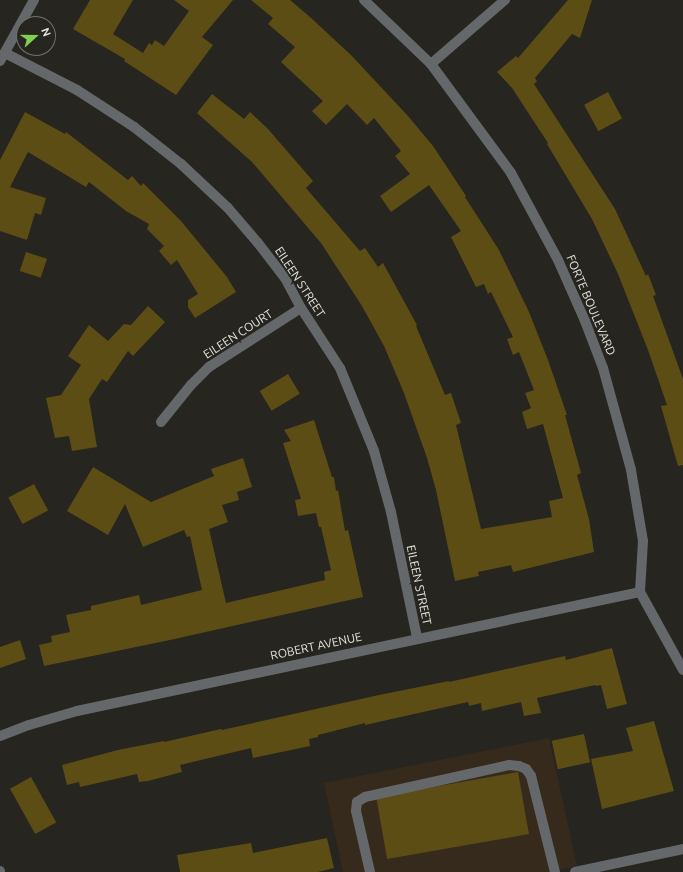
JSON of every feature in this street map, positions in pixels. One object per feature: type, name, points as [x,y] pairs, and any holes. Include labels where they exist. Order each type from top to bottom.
[{"type":"street","points":[[2,57],[34,0]]},
{"type":"street","name":"FORTE BOULEVARD","points":[[364,0],[431,64],[510,173],[558,260],[585,321],[603,368],[632,470],[643,541],[640,592]]},
{"type":"street","points":[[431,64],[505,0]]},
{"type":"street","name":"EILEEN STREET","points":[[2,57],[78,90],[134,127],[181,164],[228,208],[286,278],[301,308],[340,368],[374,451],[391,512],[417,638]]},
{"type":"street","name":"EILEEN COURT","points":[[161,422],[191,385],[210,367],[301,308]]},
{"type":"street","points":[[640,592],[683,670]]},
{"type":"street","name":"ROBERT AVENUE","points":[[0,736],[28,725],[77,711],[640,592]]},
{"type":"street","points":[[370,872],[356,811],[356,802],[365,797],[509,765],[519,766],[526,769],[531,776],[555,872]]},
{"type":"street","points":[[575,872],[683,849]]},
{"type":"shaded area","points":[[549,738],[577,866],[550,872],[343,872],[324,783]]},
{"type":"building","points":[[90,0],[133,0],[113,34],[143,53],[149,43],[152,45],[155,40],[164,46],[189,11],[174,0],[233,0],[202,37],[213,45],[176,95],[124,61],[125,59],[73,29]]},
{"type":"building","points":[[251,0],[290,0],[310,17],[351,55],[408,116],[433,146],[466,196],[465,197],[499,250],[529,312],[548,360],[567,415],[565,415],[581,473],[577,475],[589,519],[594,552],[513,572],[511,565],[478,572],[479,576],[455,581],[436,490],[427,458],[404,393],[384,346],[362,306],[321,243],[252,162],[197,113],[212,94],[244,119],[250,112],[268,129],[313,181],[306,188],[360,251],[365,248],[378,267],[383,263],[417,325],[416,326],[445,395],[451,393],[461,423],[456,425],[481,529],[552,517],[549,501],[563,498],[543,424],[527,429],[522,412],[531,408],[525,393],[534,390],[519,352],[513,355],[507,339],[513,337],[491,292],[488,294],[484,284],[476,287],[451,237],[461,231],[429,185],[391,212],[380,196],[410,174],[395,156],[401,151],[374,118],[367,125],[347,104],[326,125],[312,111],[323,101],[281,62],[295,47],[268,24],[273,18]]},
{"type":"building","points":[[568,0],[592,0],[580,38],[572,34],[535,78],[537,81],[534,84],[615,209],[646,276],[648,274],[656,295],[653,296],[683,379],[683,465],[678,466],[661,406],[667,405],[648,350],[618,274],[592,219],[547,144],[548,143],[512,88],[497,72],[516,56],[518,58]]},
{"type":"building","points":[[608,92],[622,118],[598,131],[584,105]]},
{"type":"building","points":[[25,112],[65,134],[66,132],[128,180],[132,176],[141,186],[143,183],[181,221],[227,277],[236,292],[195,318],[188,307],[188,300],[198,294],[177,260],[171,265],[159,251],[164,246],[147,229],[149,224],[126,211],[89,182],[86,187],[28,152],[10,187],[46,198],[41,215],[35,213],[27,240],[0,231],[0,160]]},
{"type":"building","points":[[26,252],[47,259],[41,278],[20,271]]},
{"type":"building","points":[[148,306],[165,322],[133,356],[128,351],[107,382],[102,379],[89,399],[97,447],[72,451],[69,436],[55,438],[46,398],[61,395],[81,365],[68,356],[89,325],[108,341],[124,324],[131,325]]},
{"type":"building","points":[[288,374],[300,394],[272,411],[260,391]]},
{"type":"building","points":[[314,420],[332,477],[334,477],[336,491],[338,490],[345,531],[348,530],[363,597],[170,640],[44,666],[39,645],[52,642],[51,636],[70,632],[66,615],[91,610],[91,606],[139,595],[141,605],[202,590],[190,536],[187,537],[184,530],[143,547],[125,504],[108,535],[67,511],[93,467],[151,502],[214,476],[211,469],[243,458],[252,487],[237,492],[239,500],[222,505],[228,522],[209,529],[226,603],[325,580],[324,572],[331,570],[321,527],[319,527],[316,513],[298,516],[295,500],[301,499],[283,443],[291,441],[284,430]]},
{"type":"building","points":[[34,484],[48,510],[22,524],[8,498]]},
{"type":"building","points":[[20,640],[26,659],[0,668],[0,647]]},
{"type":"building","points":[[612,648],[627,704],[607,709],[601,685],[595,685],[537,698],[541,713],[524,716],[521,702],[482,711],[481,703],[469,706],[468,702],[365,725],[365,723],[318,735],[318,737],[309,739],[310,746],[253,758],[251,748],[180,765],[182,772],[148,781],[139,782],[137,774],[80,787],[79,782],[67,785],[62,765],[118,750],[222,730],[565,656],[566,660]]},
{"type":"building","points":[[654,721],[674,791],[602,809],[591,759],[633,751],[626,728]]},
{"type":"building","points":[[584,734],[590,762],[558,769],[552,741]]},
{"type":"building","points":[[518,772],[529,834],[387,859],[376,797]]},
{"type":"building","points":[[31,777],[56,822],[35,834],[10,789]]},
{"type":"building","points":[[327,838],[334,868],[318,872],[180,872],[177,855],[251,843],[253,853]]}]
